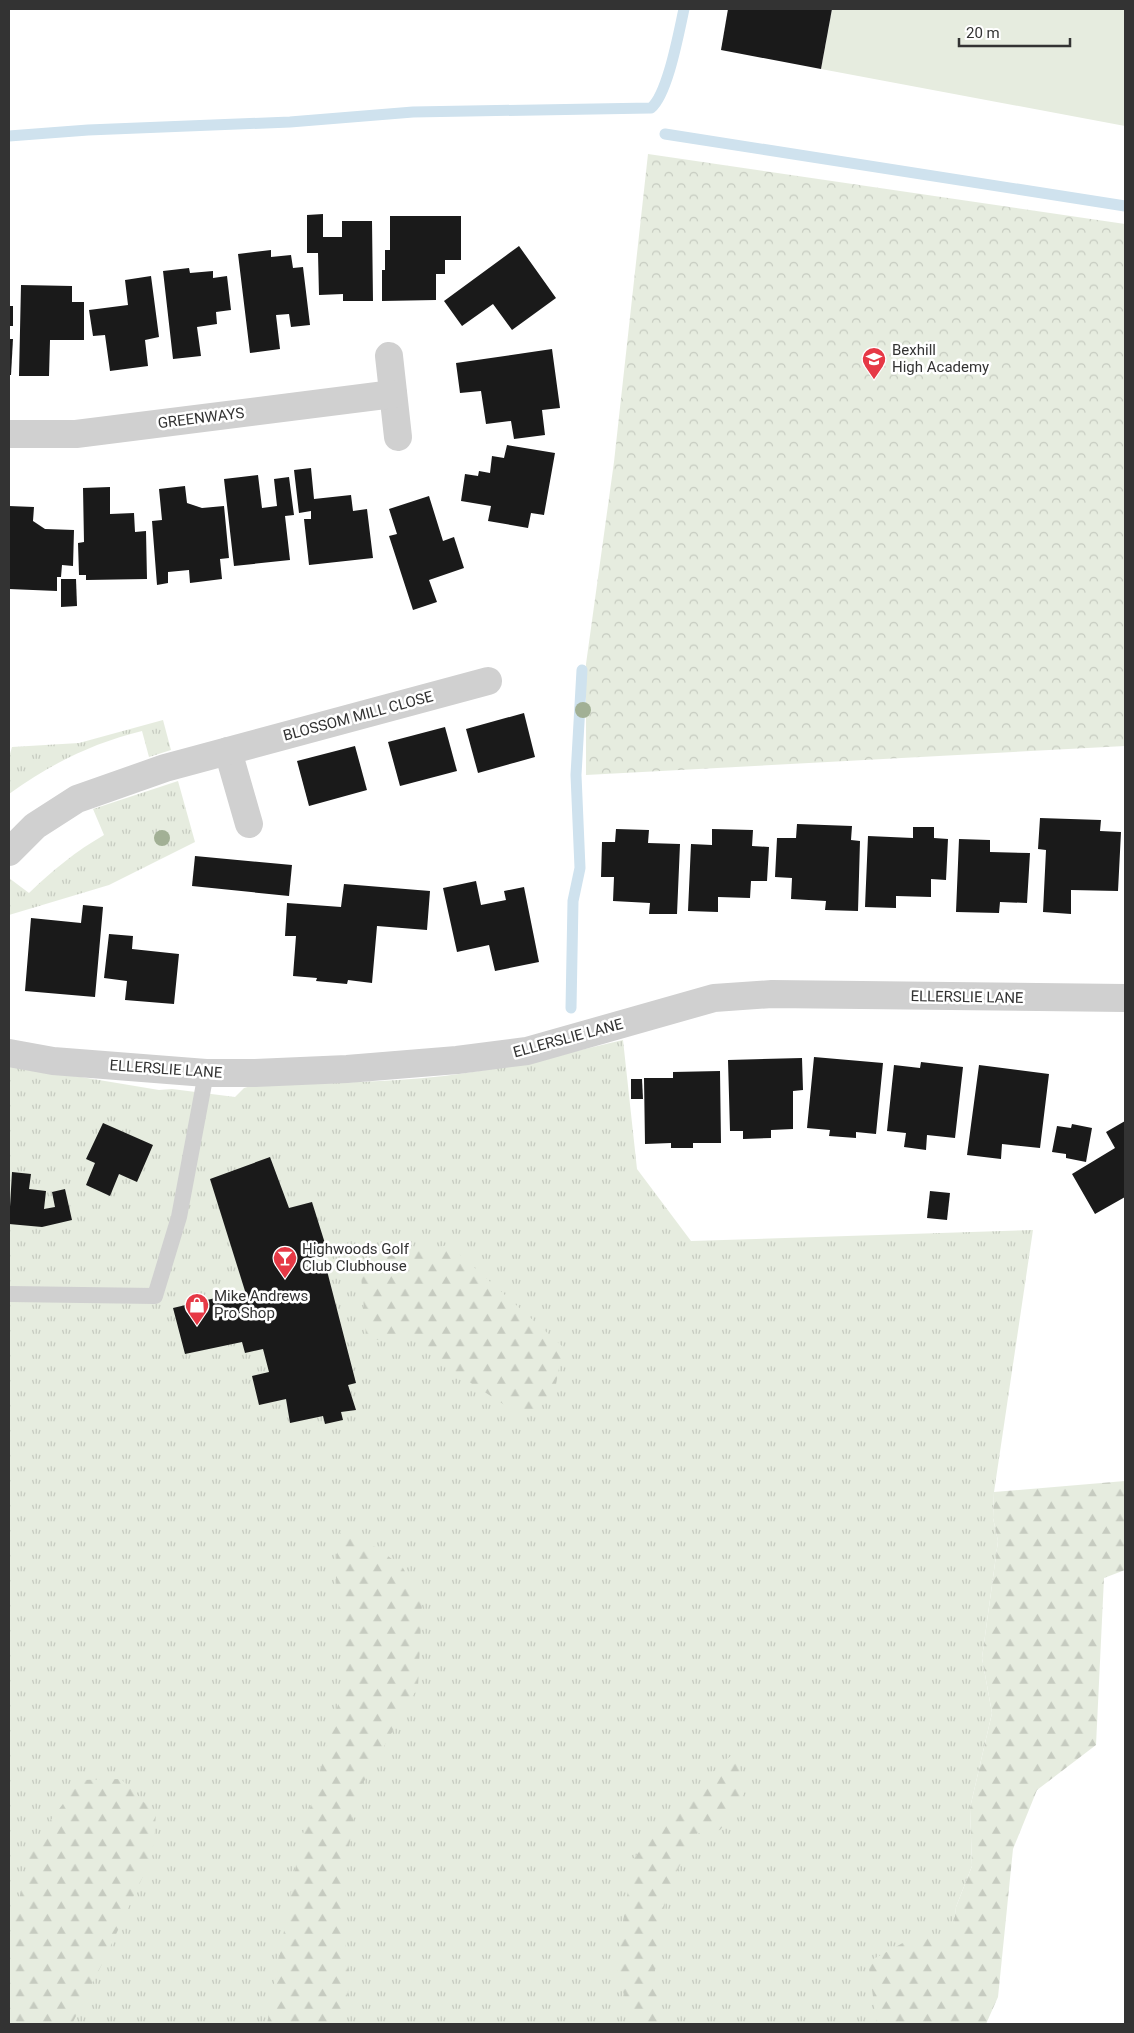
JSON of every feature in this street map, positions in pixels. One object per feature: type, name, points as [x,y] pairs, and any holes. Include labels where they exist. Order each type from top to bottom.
[{"type":"street","points":[[389,356],[398,437]]},
{"type":"street","name":"GREENWAYS","points":[[9,434],[76,434],[393,394]]},
{"type":"street","name":"BLOSSOM MILL CLOSE","points":[[9,852],[35,826],[76,799],[165,768],[488,681]]},
{"type":"street","points":[[228,751],[248,824]]},
{"type":"street","name":"ELLERSLIE LANE","points":[[9,1053],[53,1061],[206,1072],[256,1073],[347,1069],[457,1060],[527,1051],[714,998],[772,994],[1125,998]]},
{"type":"lane","points":[[9,1294],[155,1296],[180,1217],[206,1072]]},
{"type":"green space","points":[[832,9],[1125,9],[1125,126],[821,69]]},
{"type":"green space","name":"Bexhill High Academy","points":[[648,154],[1125,224],[1125,746],[586,775],[586,664],[614,462]]},
{"type":"green space","points":[[163,720],[171,750],[149,757],[142,731],[89,748],[72,756],[40,773],[9,794],[9,757],[12,747],[79,743]]},
{"type":"green space","points":[[178,781],[195,842],[109,885],[9,915],[9,878],[29,893],[65,861],[104,835],[93,809]]},
{"type":"green space","points":[[623,1040],[637,1169],[691,1241],[1033,1230],[994,1492],[993,1518],[998,1541],[982,1658],[992,1713],[970,1808],[972,1866],[956,1907],[954,1934],[921,2024],[9,2024],[9,1065],[159,1090],[172,1089],[235,1097],[244,1088],[258,1084],[375,1081],[467,1073],[534,1061]]},
{"type":"green space","points":[[449,1245],[563,1347],[554,1395],[523,1417],[463,1378],[412,1336],[367,1341],[360,1265],[389,1256]]},
{"type":"green space","points":[[1125,1481],[1125,1570],[1104,1578],[1096,1745],[1037,1790],[1013,1849],[998,1997],[986,2024],[877,2024],[868,1962],[910,1939],[953,1934],[956,1907],[972,1866],[970,1808],[992,1713],[982,1658],[998,1541],[993,1518],[994,1492]]},
{"type":"green space","points":[[340,1532],[378,1548],[403,1568],[422,1602],[418,1687],[359,1790],[340,1898],[350,1980],[343,2024],[267,2024],[299,1849],[346,1675],[335,1569]]},
{"type":"green space","points":[[736,1751],[745,1791],[736,1811],[720,1830],[694,1834],[666,1896],[654,1977],[662,2024],[632,2024],[616,1966],[633,1859],[679,1804]]},
{"type":"green space","points":[[121,1779],[156,1814],[152,1857],[72,2024],[19,2024],[9,2014],[9,1941],[32,1845],[81,1780]]},
{"type":"building","points":[[728,9],[832,9],[821,69],[721,50]]},
{"type":"building","points":[[323,214],[323,237],[342,237],[342,221],[372,221],[373,301],[343,301],[343,294],[319,295],[318,253],[307,253],[307,215]]},
{"type":"building","points":[[390,216],[461,216],[461,260],[445,260],[445,274],[436,274],[436,300],[382,301],[382,270],[385,270],[385,250],[390,250]]},
{"type":"building","points":[[519,246],[556,298],[512,330],[493,304],[462,326],[444,301]]},
{"type":"building","points":[[271,250],[271,257],[291,255],[293,268],[303,267],[310,325],[291,327],[289,314],[276,315],[280,349],[250,353],[238,254]]},
{"type":"building","points":[[189,268],[190,273],[213,271],[213,278],[227,276],[231,310],[216,312],[217,324],[197,327],[201,356],[173,359],[163,271]]},
{"type":"building","points":[[151,276],[159,337],[145,340],[148,366],[110,371],[105,335],[93,336],[89,310],[128,305],[125,280]]},
{"type":"building","points":[[21,285],[72,286],[72,302],[84,302],[84,340],[50,340],[49,376],[19,376]]},
{"type":"building","points":[[9,306],[13,306],[13,326],[9,326]]},
{"type":"building","points":[[9,339],[13,339],[11,375],[9,375]]},
{"type":"building","points":[[552,349],[560,408],[542,410],[545,435],[514,439],[511,421],[486,424],[481,391],[460,393],[456,363]]},
{"type":"building","points":[[507,445],[555,453],[544,515],[531,513],[528,528],[488,521],[491,506],[461,501],[465,474],[478,476],[479,471],[490,473],[492,456],[504,458]]},
{"type":"building","points":[[311,468],[314,499],[351,495],[353,511],[367,509],[373,558],[309,565],[304,519],[311,519],[311,511],[299,513],[294,470]]},
{"type":"building","points":[[258,475],[262,508],[277,506],[274,479],[289,477],[294,515],[285,516],[290,560],[234,566],[224,479]]},
{"type":"building","points":[[185,486],[187,503],[202,508],[224,506],[229,558],[220,559],[222,579],[190,583],[189,570],[168,572],[168,583],[157,585],[152,521],[162,520],[159,489]]},
{"type":"building","points":[[110,487],[110,514],[134,513],[135,532],[146,531],[147,579],[86,580],[86,575],[79,575],[78,543],[84,542],[83,488]]},
{"type":"building","points":[[429,496],[443,541],[454,537],[464,568],[429,580],[437,602],[413,610],[389,536],[397,534],[389,509]]},
{"type":"building","points":[[9,506],[34,507],[33,521],[45,529],[74,530],[73,566],[62,565],[61,577],[57,577],[57,591],[9,589]]},
{"type":"building","points":[[61,579],[76,579],[77,606],[61,607]]},
{"type":"building","points":[[524,713],[535,757],[478,773],[466,729]]},
{"type":"building","points":[[445,727],[457,771],[400,786],[388,742]]},
{"type":"building","points":[[355,746],[367,790],[309,806],[297,761]]},
{"type":"building","points":[[1040,818],[1101,820],[1100,831],[1121,832],[1118,891],[1071,890],[1071,914],[1043,912],[1046,850],[1038,849]]},
{"type":"building","points":[[797,824],[852,826],[851,840],[860,841],[858,911],[825,910],[826,901],[791,899],[792,878],[775,877],[777,838],[796,838]]},
{"type":"building","points":[[913,827],[934,827],[934,838],[948,839],[946,880],[931,879],[931,897],[896,896],[896,908],[865,907],[868,836],[913,838]]},
{"type":"building","points":[[616,829],[649,830],[648,843],[680,844],[677,914],[649,914],[650,903],[613,901],[614,877],[601,877],[602,842],[615,842]]},
{"type":"building","points":[[712,829],[753,830],[752,846],[769,847],[767,881],[751,881],[750,898],[718,897],[718,912],[688,911],[691,844],[712,845]]},
{"type":"building","points":[[959,839],[990,840],[990,852],[1030,853],[1027,903],[1000,902],[999,913],[956,912]]},
{"type":"building","points":[[195,856],[292,865],[289,896],[192,886]]},
{"type":"building","points":[[476,881],[481,905],[506,900],[504,891],[524,887],[539,962],[495,971],[489,945],[457,952],[443,888]]},
{"type":"building","points":[[344,884],[430,891],[427,930],[377,926],[372,983],[348,980],[347,984],[316,981],[317,978],[293,976],[296,936],[285,936],[287,903],[341,907]]},
{"type":"building","points":[[83,905],[103,907],[95,997],[25,991],[31,918],[81,923]]},
{"type":"building","points":[[109,934],[133,936],[132,949],[179,954],[174,1004],[125,1000],[127,981],[104,978]]},
{"type":"building","points":[[814,1057],[883,1063],[876,1134],[856,1132],[856,1138],[829,1136],[830,1130],[807,1128]]},
{"type":"building","points":[[802,1058],[803,1090],[793,1091],[793,1129],[771,1130],[771,1138],[743,1139],[743,1131],[730,1131],[728,1060]]},
{"type":"building","points":[[921,1062],[963,1067],[955,1138],[927,1135],[926,1150],[904,1147],[906,1133],[887,1131],[894,1065],[920,1068]]},
{"type":"building","points":[[979,1065],[1049,1074],[1040,1148],[1002,1144],[1001,1159],[967,1155]]},
{"type":"building","points":[[720,1071],[721,1143],[693,1143],[693,1148],[671,1148],[671,1143],[645,1144],[644,1078],[673,1078],[673,1072]]},
{"type":"building","points":[[631,1079],[642,1079],[643,1099],[631,1099]]},
{"type":"building","points":[[1125,1121],[1125,1197],[1095,1214],[1072,1174],[1115,1148],[1106,1132]]},
{"type":"building","points":[[103,1123],[153,1145],[137,1182],[119,1174],[110,1196],[86,1185],[95,1163],[86,1159]]},
{"type":"building","points":[[1072,1124],[1092,1128],[1086,1162],[1066,1158],[1066,1154],[1052,1152],[1057,1126],[1071,1128]]},
{"type":"building","name":"Highwoods Golf Club Clubhouse","points":[[270,1157],[289,1208],[312,1202],[328,1253],[304,1260],[306,1266],[325,1263],[356,1383],[348,1385],[356,1410],[341,1412],[343,1420],[325,1424],[323,1416],[290,1423],[286,1399],[259,1405],[252,1376],[269,1372],[263,1349],[245,1353],[242,1342],[185,1354],[173,1308],[245,1291],[210,1179]]},
{"type":"building","points":[[12,1172],[31,1174],[29,1189],[46,1191],[44,1209],[55,1207],[52,1192],[65,1189],[72,1220],[42,1227],[9,1224]]},
{"type":"building","points":[[930,1191],[950,1193],[947,1220],[927,1218]]},
{"type":"waterway","points":[[9,136],[88,130],[290,122],[413,112],[651,108],[663,90],[668,76],[684,9]]},
{"type":"waterway","points":[[665,134],[1125,206]]},
{"type":"waterway","points":[[571,1008],[573,901],[580,868],[576,775],[582,670]]},
{"type":"place","name":"Bexhill High Academy","points":[[874,380]]},
{"type":"place","name":"Highwoods Golf Club Clubhouse","points":[[285,1279]]},
{"type":"place","name":"Mike Andrews Pro Shop","points":[[197,1326]]}]
